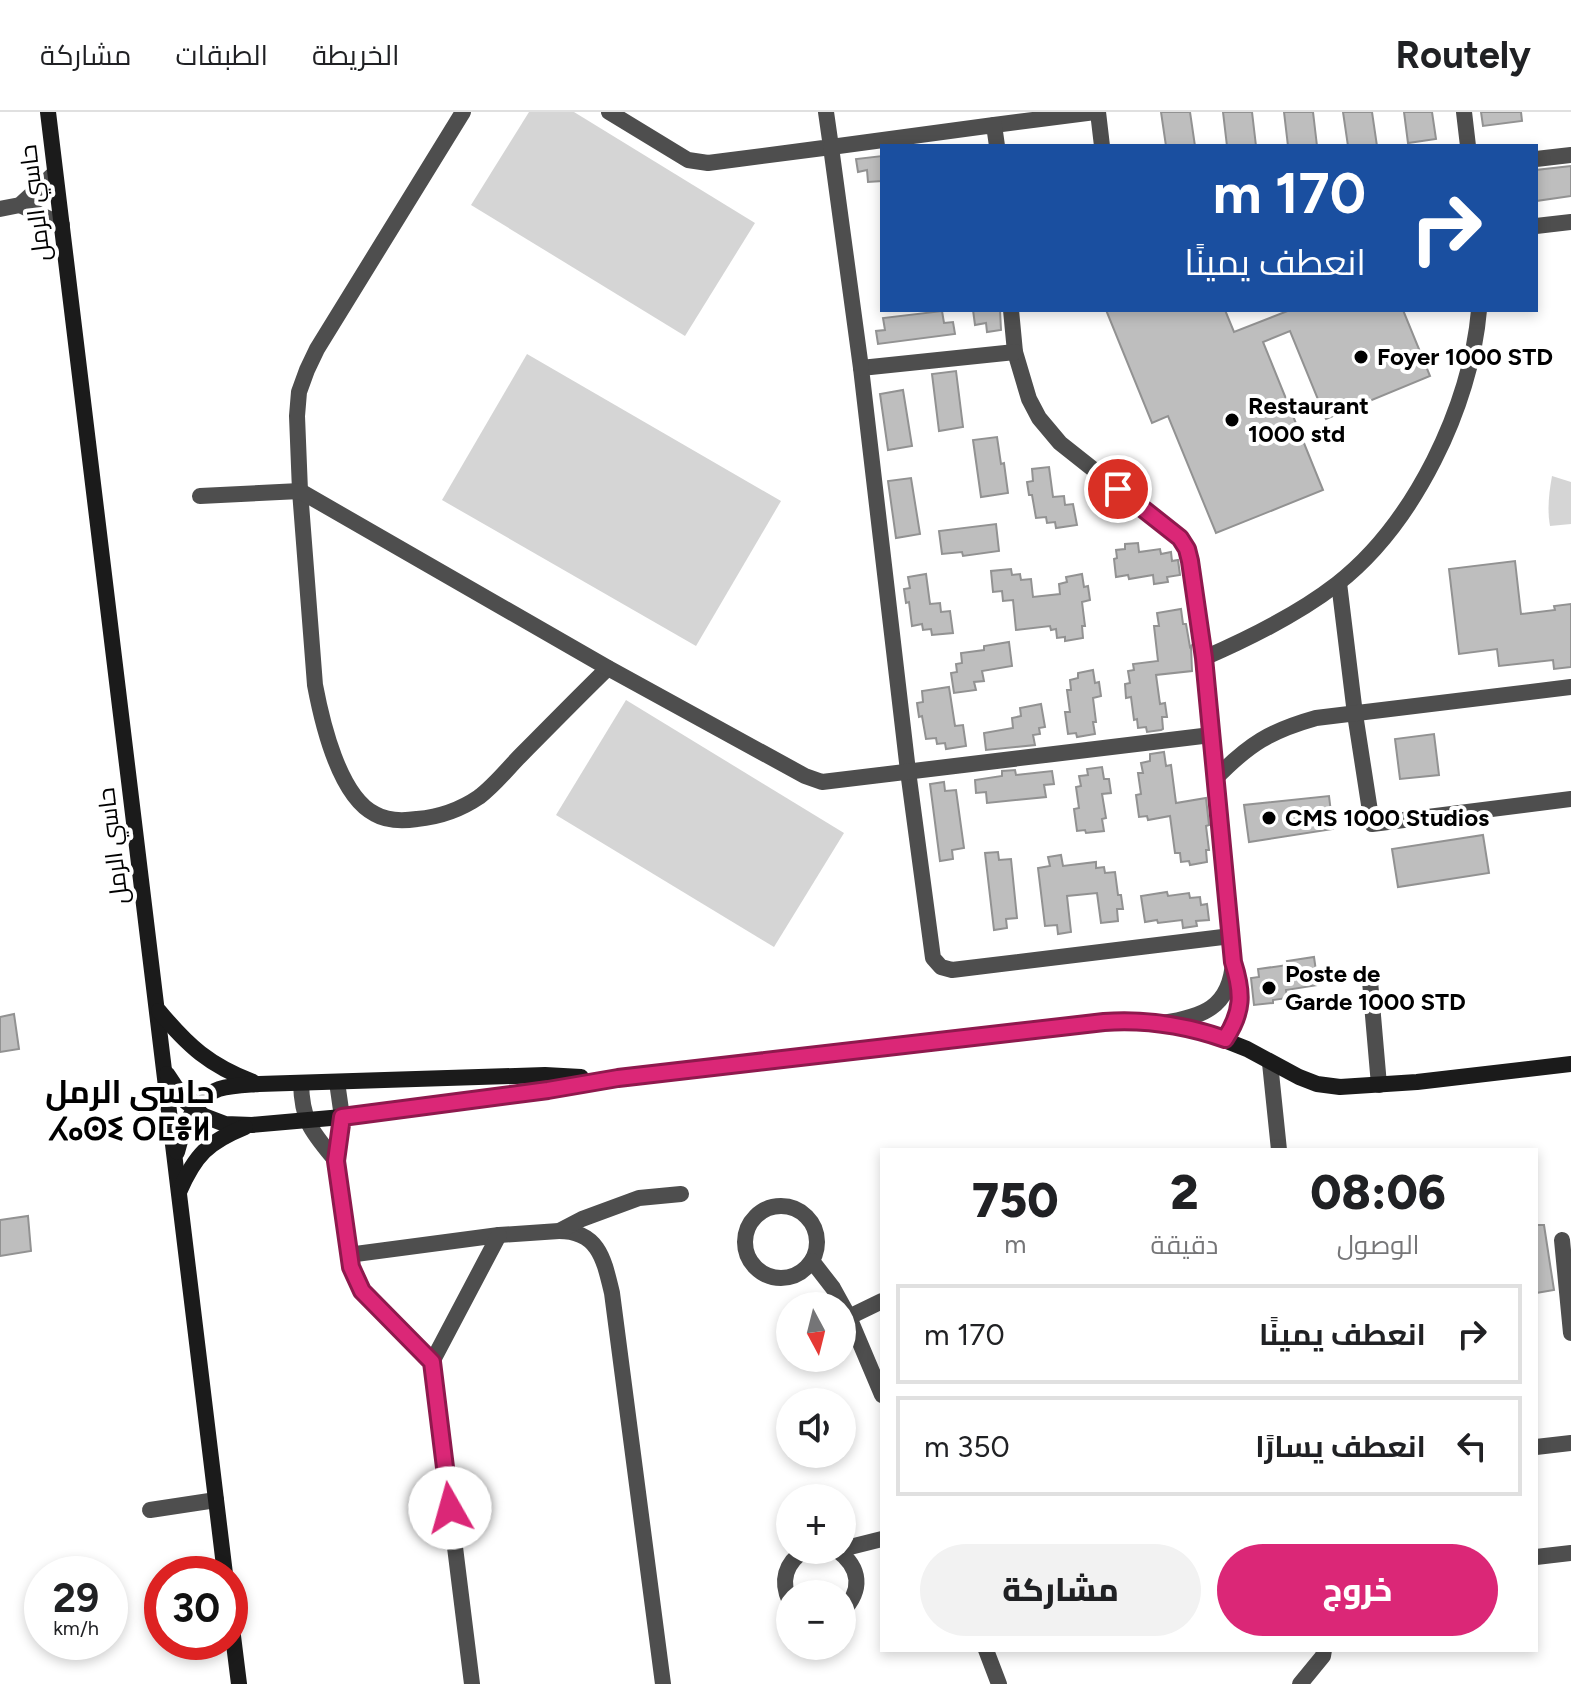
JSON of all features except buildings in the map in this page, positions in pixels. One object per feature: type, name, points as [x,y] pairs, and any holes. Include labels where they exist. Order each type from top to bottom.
[{"type":"street","name":"حاسي الرمل","points":[[48,112],[223,1556]]},
{"type":"street","points":[[463,112],[332,325],[307,370],[299,392],[300,491],[319,706],[338,767],[357,798],[375,814],[409,820],[436,816],[468,804],[482,794],[608,668]]},
{"type":"street","points":[[609,112],[697,163],[726,162],[1096,112],[1102,144]]},
{"type":"street","points":[[826,112],[861,368],[908,771],[934,962],[949,970],[962,969],[1231,936]]},
{"type":"street","points":[[1464,112],[1468,144]]},
{"type":"street","points":[[994,125],[997,144]]},
{"type":"street","points":[[1538,159],[1571,155]]},
{"type":"street","points":[[0,209],[20,205],[55,173]]},
{"type":"street","points":[[20,205],[62,225]]},
{"type":"street","points":[[1538,226],[1571,222]]},
{"type":"street","points":[[1011,312],[1015,352],[1029,399],[1039,418],[1069,450],[1180,538],[1187,549],[1204,658],[1233,962],[1227,991],[1210,1010],[1194,1017],[1160,1023]]},
{"type":"street","points":[[1204,658],[1259,632],[1313,601],[1339,583],[1388,531],[1430,467],[1463,392],[1472,360],[1479,312]]},
{"type":"street","points":[[861,368],[1015,352]]},
{"type":"street","points":[[200,496],[300,491],[608,668],[816,781],[830,783],[1211,735]]},
{"type":"street","points":[[1339,583],[1372,824],[1571,799]]},
{"type":"street","points":[[1216,778],[1235,758],[1267,735],[1316,718],[1571,687]]},
{"type":"street","points":[[1225,1039],[1234,1024],[1240,1002],[1239,981],[1233,962]]},
{"type":"street","points":[[1370,981],[1379,1085]]},
{"type":"street","points":[[158,1009],[203,1057],[229,1073],[259,1084]]},
{"type":"street","points":[[165,1069],[194,1110],[215,1121],[252,1125],[342,1117],[618,1078],[1122,1021],[1160,1023],[1204,1032],[1247,1049],[1317,1084],[1340,1087],[1417,1082],[1571,1064]]},
{"type":"street","points":[[1270,1063],[1279,1148]]},
{"type":"street","points":[[175,1161],[194,1110],[216,1090],[259,1084],[545,1075],[618,1078]]},
{"type":"street","points":[[337,1082],[342,1117],[336,1161],[348,1255],[355,1279],[362,1291],[432,1362]]},
{"type":"street","points":[[301,1083],[306,1120],[336,1161]]},
{"type":"street","points":[[179,1194],[201,1153],[218,1139],[252,1125]]},
{"type":"street","points":[[559,1231],[639,1198],[681,1194]]},
{"type":"street","points":[[789,1206],[799,1211],[808,1218],[817,1239],[812,1261],[793,1276],[768,1276],[749,1260],[745,1236],[749,1225],[766,1208],[789,1206]]},
{"type":"street","points":[[348,1255],[499,1235],[559,1231],[575,1231],[590,1240],[602,1257],[609,1279],[663,1684]]},
{"type":"street","points":[[472,1684],[432,1362],[499,1235]]},
{"type":"street","points":[[1562,1240],[1571,1333]]},
{"type":"street","points":[[812,1261],[835,1292]]},
{"type":"street","points":[[856,1314],[880,1302]]},
{"type":"street","points":[[856,1334],[880,1390]]},
{"type":"street","points":[[1538,1447],[1571,1443]]},
{"type":"street","points":[[150,1510],[216,1500]]},
{"type":"street","points":[[856,1545],[880,1539]]},
{"type":"street","points":[[1538,1557],[1571,1553]]},
{"type":"street","points":[[852,1564],[857,1579],[856,1591]]},
{"type":"street","points":[[987,1652],[999,1684]]},
{"type":"street","points":[[1300,1684],[1324,1652]]},
{"type":"street","points":[[236,1660],[239,1684]]},
{"type":"shaded area","points":[[529,112],[574,112],[755,223],[685,336],[471,205]]},
{"type":"shaded area","points":[[527,354],[781,501],[696,646],[442,500]]},
{"type":"shaded area","points":[[1552,476],[1571,482],[1571,524],[1550,526]]},
{"type":"shaded area","points":[[626,700],[844,833],[774,947],[556,815]]},
{"type":"place","name":"Foyer 1000 STD","points":[[1361,357]]},
{"type":"place","name":"Restaurant 1000 std","points":[[1232,420]]},
{"type":"place","name":"CMS 1000 Studios","points":[[1269,818]]},
{"type":"place","name":"Poste de Garde 1000 STD","points":[[1269,988]]},
{"type":"district","name":"حاسي الرمل ⵃⴰⵙⵉ ⵔⵎⴻⵍ","points":[[130,1110]]},
{"type":"route","points":[[450,1508],[432,1362],[362,1291],[351,1267],[336,1161],[342,1117],[618,1078],[1104,1022],[1160,1023],[1225,1039],[1238,1014],[1240,991],[1233,962],[1204,658],[1190,561],[1180,538],[1118,489]]}]
